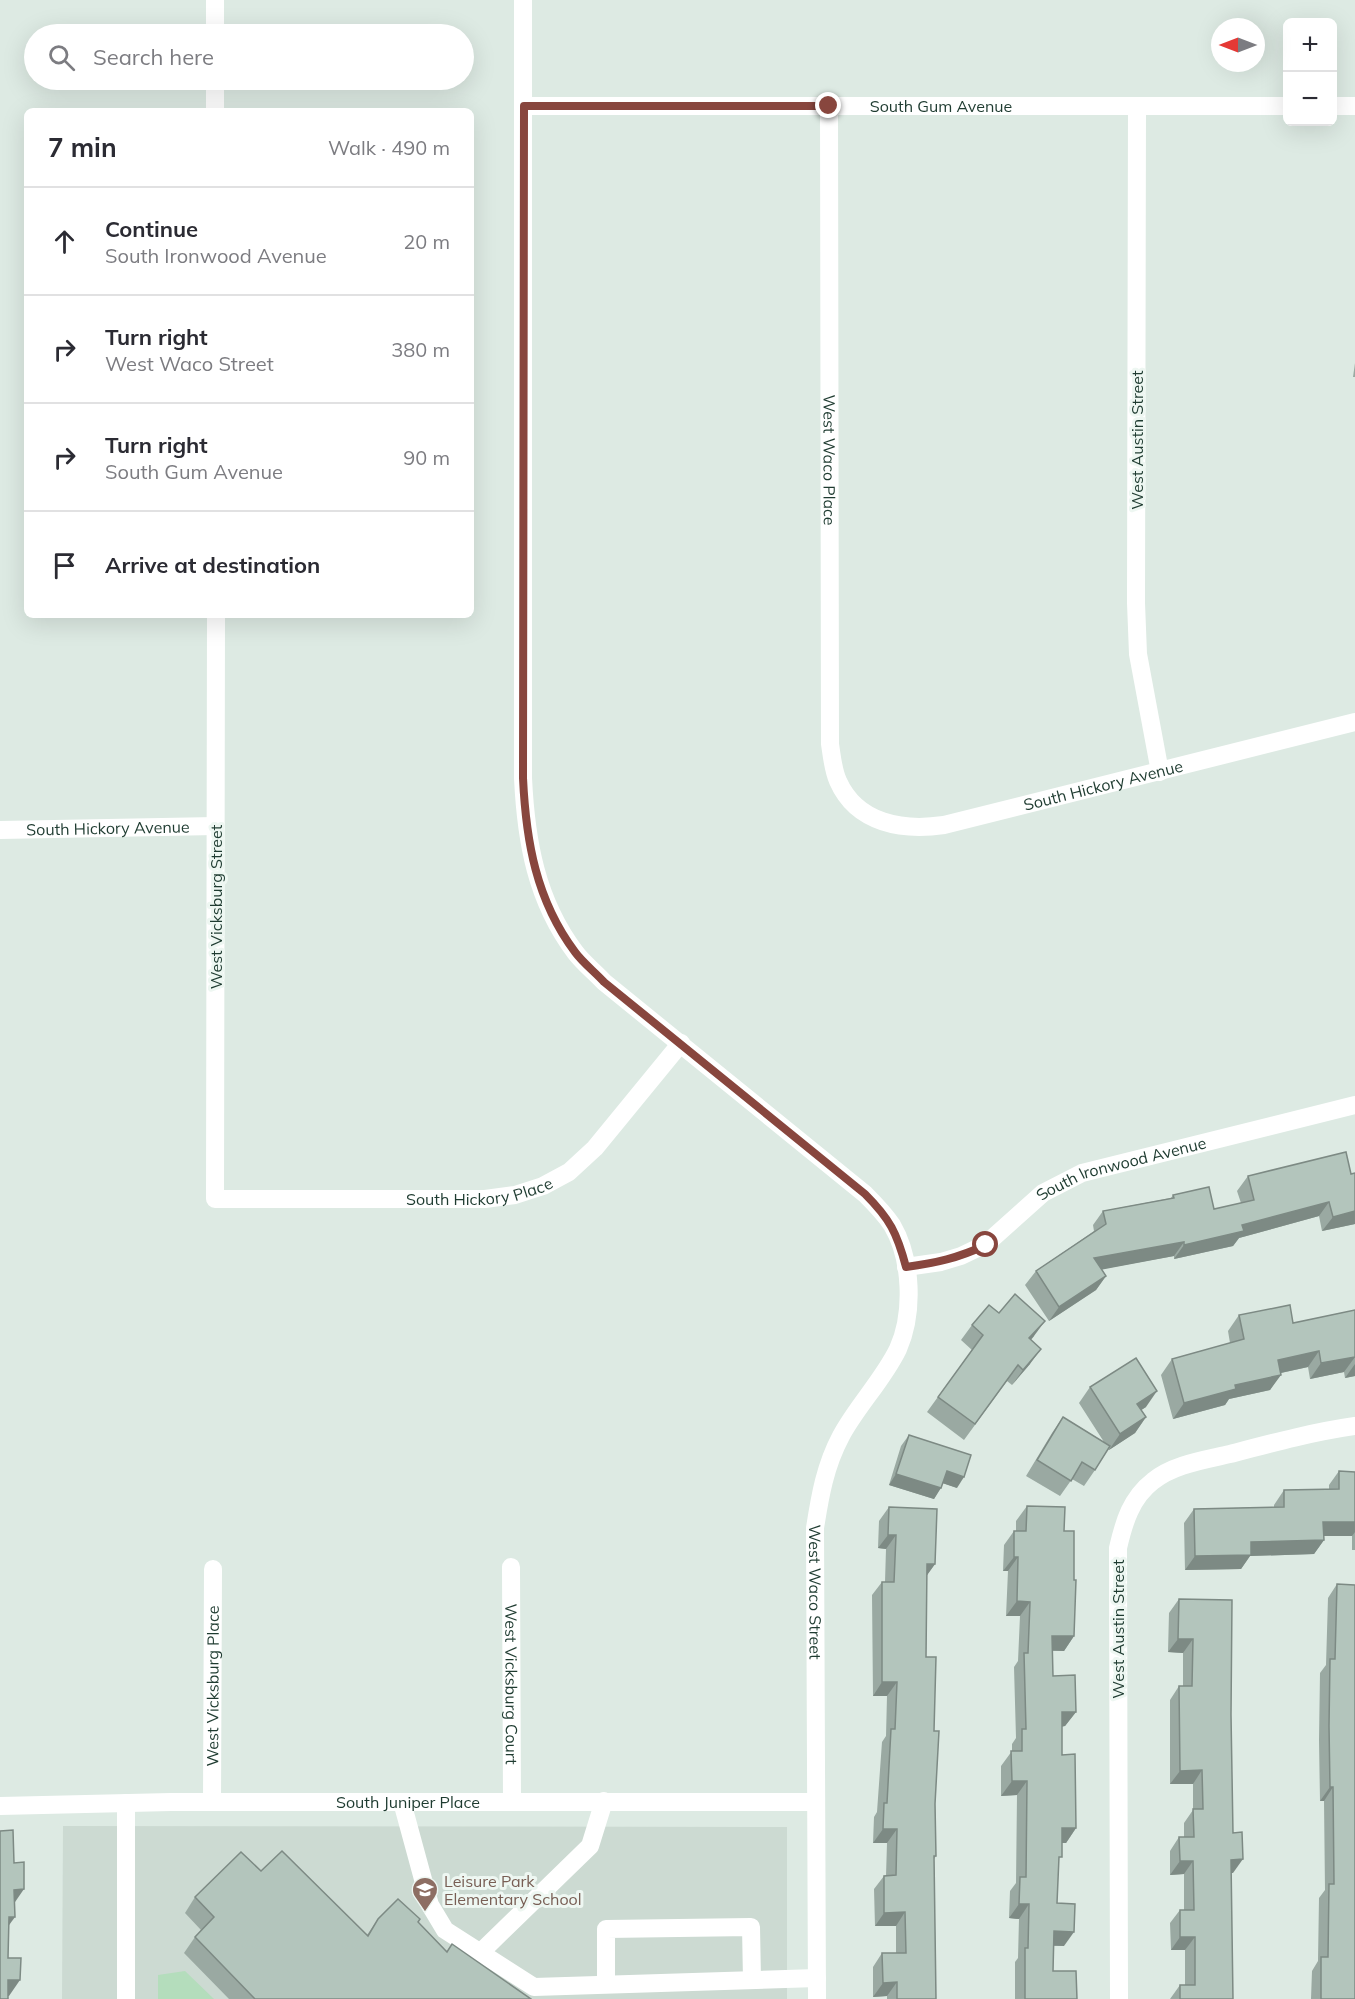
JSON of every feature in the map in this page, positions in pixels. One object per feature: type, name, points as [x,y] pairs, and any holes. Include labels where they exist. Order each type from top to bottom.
[{"type":"street","points":[[215,0],[215,24]]},
{"type":"street","name":"West Waco Street","points":[[523,0],[523,778],[525,818],[539,884],[575,952],[604,982],[865,1194],[883,1212],[893,1227],[906,1267],[905,1329],[897,1349],[839,1438],[822,1483],[815,1528],[817,1999]]},
{"type":"street","points":[[215,90],[215,108]]},
{"type":"street","name":"South Gum Avenue","points":[[524,106],[1283,106]]},
{"type":"street","name":"West Waco Place","points":[[829,106],[830,744],[838,781],[846,796],[856,806]]},
{"type":"street","points":[[1337,106],[1355,106]]},
{"type":"street","name":"West Austin Street","points":[[1137,107],[1136,603],[1138,654],[1160,772]]},
{"type":"street","name":"West Vicksburg Street","points":[[215,1199],[216,618]]},
{"type":"street","name":"South Hickory Avenue","points":[[856,806],[881,821],[910,828],[944,825],[1355,722]]},
{"type":"street","name":"South Hickory Avenue","points":[[0,830],[216,826]]},
{"type":"street","name":"South Hickory Place","points":[[215,1199],[485,1199],[516,1195],[543,1186],[569,1172],[595,1148],[681,1043]]},
{"type":"street","name":"South Ironwood Avenue","points":[[906,1267],[940,1262],[986,1245],[1044,1193],[1082,1173],[1355,1105]]},
{"type":"street","name":"West Austin Street","points":[[1119,1999],[1118,1548],[1130,1507],[1152,1481],[1165,1473],[1189,1464],[1317,1432],[1355,1426]]},
{"type":"street","name":"West Vicksburg Court","points":[[511,1567],[512,1801]]},
{"type":"street","name":"West Vicksburg Place","points":[[212,1802],[213,1569]]},
{"type":"street","points":[[480,1953],[590,1846],[604,1801]]},
{"type":"street","name":"South Juniper Place","points":[[0,1806],[212,1802],[816,1802]]},
{"type":"street","points":[[402,1802],[430,1905],[444,1930],[534,1987],[817,1978]]},
{"type":"street","points":[[126,1803],[126,1999]]},
{"type":"street","points":[[606,1984],[606,1929],[751,1927],[752,1980]]},
{"type":"shaded area","name":"Leisure Park Elementary School","points":[[63,1826],[787,1827],[787,1999],[62,1999]]},
{"type":"green space","points":[[185,1971],[214,1999],[158,1999],[158,1975]]},
{"type":"building","points":[[1346,1152],[1351,1174],[1355,1173],[1355,1211],[1333,1217],[1329,1202],[1242,1225],[1244,1231],[1184,1245],[1184,1242],[1094,1258],[1106,1276],[1059,1307],[1036,1271],[1106,1224],[1103,1211],[1174,1198],[1173,1195],[1209,1187],[1214,1209],[1254,1200],[1248,1176]]},
{"type":"building","points":[[1015,1294],[1045,1321],[1029,1338],[1041,1349],[1023,1370],[1018,1365],[975,1424],[938,1397],[983,1335],[972,1325],[989,1305],[999,1313]]},
{"type":"building","points":[[1290,1305],[1293,1323],[1355,1310],[1355,1357],[1321,1363],[1319,1351],[1278,1360],[1281,1375],[1235,1385],[1236,1389],[1184,1403],[1172,1359],[1244,1339],[1239,1315]]},
{"type":"building","points":[[1136,1358],[1157,1391],[1137,1404],[1146,1417],[1120,1434],[1090,1387]]},
{"type":"building","points":[[1063,1417],[1110,1446],[1095,1470],[1082,1462],[1071,1481],[1037,1460]]},
{"type":"building","points":[[909,1435],[971,1455],[964,1477],[947,1471],[941,1488],[896,1474]]},
{"type":"building","points":[[1339,1471],[1355,1472],[1355,1522],[1323,1522],[1324,1540],[1251,1542],[1251,1555],[1195,1556],[1194,1509],[1284,1507],[1284,1490],[1339,1489]]},
{"type":"building","points":[[1027,1506],[1065,1507],[1064,1531],[1074,1531],[1074,1580],[1076,1580],[1074,1636],[1052,1636],[1053,1676],[1075,1675],[1076,1712],[1062,1712],[1062,1755],[1075,1754],[1076,1828],[1062,1828],[1062,1857],[1059,1857],[1057,1903],[1075,1904],[1074,1932],[1054,1931],[1053,1971],[1076,1971],[1077,1999],[1025,1999],[1025,1948],[1028,1948],[1029,1904],[1019,1904],[1020,1877],[1026,1877],[1027,1781],[1012,1781],[1011,1751],[1022,1751],[1022,1729],[1026,1729],[1024,1653],[1028,1653],[1030,1602],[1017,1601],[1018,1557],[1014,1557],[1014,1531],[1026,1531]]},
{"type":"building","points":[[889,1507],[937,1509],[935,1564],[927,1564],[926,1657],[936,1657],[934,1731],[939,1731],[935,1804],[936,1856],[934,1856],[936,1999],[897,1999],[897,1982],[883,1983],[882,1953],[906,1953],[905,1912],[884,1913],[884,1876],[896,1875],[897,1829],[883,1829],[884,1803],[887,1803],[891,1729],[895,1729],[897,1682],[882,1682],[882,1582],[894,1582],[896,1535],[888,1535]]},
{"type":"building","points":[[1337,1584],[1355,1585],[1355,1999],[1321,1999],[1321,1957],[1328,1957],[1329,1884],[1334,1884],[1333,1787],[1330,1787],[1329,1726],[1330,1659],[1335,1659]]},
{"type":"building","points":[[1179,1599],[1232,1600],[1233,1833],[1242,1832],[1243,1859],[1231,1860],[1233,1999],[1180,1999],[1180,1985],[1195,1985],[1195,1937],[1180,1937],[1180,1910],[1194,1910],[1193,1861],[1180,1861],[1179,1837],[1194,1837],[1193,1809],[1203,1809],[1202,1770],[1180,1771],[1179,1686],[1192,1686],[1193,1639],[1178,1639]]},
{"type":"building","points":[[13,1830],[14,1863],[24,1862],[24,1889],[14,1890],[15,1917],[9,1917],[8,1958],[21,1958],[20,1980],[8,1980],[8,1999],[0,1999],[0,1831]]},
{"type":"building","name":"Leisure Park Elementary School","points":[[282,1851],[368,1936],[378,1919],[398,1899],[420,1919],[418,1922],[447,1952],[452,1944],[531,1999],[255,1999],[195,1937],[214,1917],[195,1897],[241,1852],[261,1871]]},
{"type":"place","name":"Leisure Park Elementary School","points":[[425,1913]]},
{"type":"route","points":[[829,106],[524,106],[523,778],[525,818],[539,884],[575,952],[604,982],[865,1194],[883,1212],[893,1227],[906,1267],[940,1262],[986,1245]]}]
